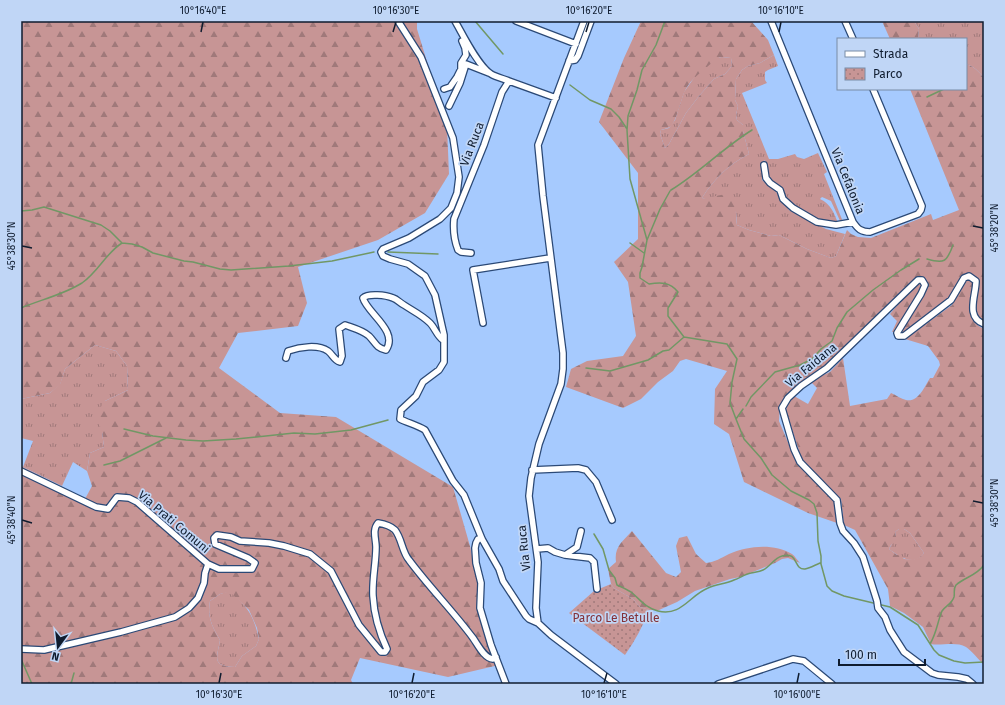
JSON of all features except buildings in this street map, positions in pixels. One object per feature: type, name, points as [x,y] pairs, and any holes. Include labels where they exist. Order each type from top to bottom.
[{"type":"street","points":[[398,21],[421,57],[453,138],[459,177],[457,193],[451,208],[440,219],[409,238],[383,248],[381,252],[390,259],[408,264],[425,276],[435,295],[444,335],[444,362],[439,370],[423,382],[416,396],[401,410],[400,419],[407,423],[417,425],[425,430],[464,495],[482,539],[499,569],[503,581],[514,600],[526,616],[538,623],[551,635],[616,684]]},
{"type":"street","points":[[455,21],[472,51],[491,74]]},
{"type":"street","points":[[516,21],[576,44]]},
{"type":"street","name":"Via Ruca","points":[[538,623],[536,608],[538,586],[537,549],[529,496],[532,470],[539,444],[561,384],[563,353],[542,196],[538,145],[584,21]]},
{"type":"street","name":"Via Ruca","points":[[569,61],[574,60],[578,56],[591,21]]},
{"type":"street","name":"Via Cefalonia","points":[[770,21],[853,222],[857,228],[863,232],[870,232],[918,214],[922,206],[874,90]]},
{"type":"street","points":[[845,21],[853,38]]},
{"type":"street","points":[[444,89],[450,86],[457,78],[461,63],[466,55],[459,28]]},
{"type":"street","points":[[449,106],[460,83],[466,64],[556,98]]},
{"type":"street","name":"Via Ruca","points":[[471,253],[461,252],[455,244],[453,229],[454,219],[484,145],[502,92],[509,81]]},
{"type":"street","points":[[764,165],[766,178],[780,190],[783,199],[792,208],[817,222],[836,225],[853,222]]},
{"type":"street","points":[[483,323],[473,270],[550,258]]},
{"type":"street","name":"Via Faidana","points":[[973,684],[967,679],[938,675],[916,662],[904,652],[890,630],[878,604],[863,557],[854,543],[843,531],[840,523],[837,500],[800,462],[794,449],[782,408],[788,398],[801,386],[827,368],[918,280],[922,280],[925,286],[922,294],[897,333],[898,336],[904,336],[951,300],[964,278],[969,276],[976,281],[973,298],[974,315],[979,322],[984,324]]},
{"type":"street","points":[[286,358],[288,351],[311,347],[322,348],[340,362],[342,356],[339,329],[345,325],[358,329],[370,336],[375,345],[386,350],[389,341],[387,330],[375,314],[364,303],[362,298],[365,296],[387,296],[394,298],[423,316],[443,340]]},
{"type":"street","points":[[532,470],[578,468],[586,470],[596,482],[612,520]]},
{"type":"street","name":"Via Prati Comuni","points":[[21,471],[96,507],[108,509],[117,497],[129,498],[137,502],[208,564],[219,569],[252,569],[255,563],[248,558],[215,544],[214,538],[217,535],[251,543],[269,543],[284,546],[310,554],[331,571],[359,625],[381,652],[385,652],[387,649],[378,626],[373,594],[376,546],[375,529],[378,523],[386,525],[394,529],[400,538],[408,559],[468,631],[482,651],[490,659],[494,660],[496,657]]},
{"type":"street","points":[[565,555],[577,548],[581,531]]},
{"type":"street","points":[[482,539],[478,539],[475,548],[476,563],[481,583],[480,608],[506,684]]},
{"type":"street","points":[[537,549],[548,548],[565,555],[590,558],[594,562],[598,590]]},
{"type":"street","points":[[21,649],[44,650],[121,632],[175,616],[189,608],[198,598],[204,583],[208,564]]},
{"type":"street","points":[[718,684],[793,659],[804,661],[832,684]]},
{"type":"green space","points":[[21,21],[417,21],[417,29],[447,127],[449,174],[425,213],[378,240],[298,267],[307,303],[298,326],[238,333],[219,368],[280,413],[336,417],[453,487],[470,546],[486,623],[499,665],[448,677],[360,658],[351,680],[353,684],[21,684],[21,466],[85,499],[92,486],[87,471],[90,453],[104,447],[102,432],[96,414],[105,401],[128,390],[127,366],[116,351],[95,345],[65,369],[60,385],[50,393],[21,399]],"holes":[[[230,592],[249,610],[257,628],[259,639],[256,646],[242,656],[235,667],[222,665],[217,660],[220,640],[211,621],[209,612],[210,601],[220,594]]]},
{"type":"green space","points":[[641,21],[751,21],[768,40],[774,55],[760,63],[748,66],[742,70],[736,79],[735,100],[738,106],[736,115],[737,120],[743,125],[743,131],[749,154],[734,163],[722,173],[702,198],[726,195],[730,197],[735,205],[737,225],[771,236],[779,235],[807,249],[831,258],[836,256],[847,230],[851,234],[858,237],[871,238],[931,214],[933,220],[959,210],[910,90],[967,90],[967,64],[978,71],[984,78],[984,323],[976,315],[975,298],[979,281],[972,275],[963,276],[949,297],[903,334],[899,334],[924,295],[926,289],[927,283],[925,279],[916,277],[829,364],[787,394],[780,406],[779,421],[797,464],[835,502],[837,523],[808,513],[744,482],[729,434],[714,424],[715,389],[727,371],[686,359],[680,361],[673,371],[658,382],[641,399],[623,408],[566,387],[571,369],[587,361],[623,356],[636,336],[628,282],[614,262],[638,239],[638,173],[599,122],[624,58]],"holes":[[[722,57],[731,58],[732,66],[725,74],[714,79],[699,96],[686,113],[669,144],[665,148],[660,134],[661,130],[672,125],[688,85],[715,60]]]},
{"type":"green space","points":[[882,21],[914,21],[919,29],[918,38],[890,38]]},
{"type":"green space","points":[[914,21],[984,21],[984,78],[978,71],[967,64],[967,38],[918,38],[919,29]]},
{"type":"green space","points":[[774,55],[778,66],[765,72],[765,80],[767,83],[742,93],[769,159],[778,159],[795,154],[797,157],[804,159],[818,153],[827,172],[824,174],[843,222],[841,223],[831,201],[822,197],[820,199],[829,206],[838,223],[821,220],[796,208],[784,196],[777,184],[770,182],[767,178],[765,160],[761,165],[763,172],[762,180],[775,190],[789,210],[826,229],[845,234],[836,256],[831,258],[807,249],[779,235],[771,236],[737,225],[736,212],[702,198],[722,173],[734,163],[749,154],[743,131],[743,125],[737,120],[736,115],[738,106],[735,100],[736,79],[742,70],[748,66],[760,63]]},
{"type":"green space","points":[[716,58],[731,58],[732,66],[725,74],[714,79],[699,96],[686,113],[669,144],[665,148],[660,134],[661,130],[669,128],[675,120],[684,92],[696,75]]},
{"type":"green space","points":[[967,278],[973,281],[970,301],[971,314],[978,325],[984,329],[984,665],[970,650],[962,645],[931,644],[923,627],[904,613],[890,606],[888,589],[855,530],[844,525],[841,499],[802,460],[786,411],[787,403],[794,396],[808,404],[817,388],[810,381],[830,372],[843,358],[850,406],[887,399],[891,393],[902,399],[914,399],[921,393],[930,378],[933,378],[940,365],[939,361],[928,346],[905,339],[952,305]],"holes":[[[899,529],[904,529],[910,533],[924,553],[918,558],[904,559],[901,555],[897,555],[889,549],[891,545],[897,541],[895,532]]]},
{"type":"green space","points":[[916,283],[920,283],[922,286],[895,332],[892,332],[897,321],[890,314]]},
{"type":"green space","points":[[95,345],[116,351],[127,366],[128,390],[105,401],[102,432],[104,447],[90,453],[87,471],[73,462],[62,486],[23,467],[33,441],[21,438],[21,399],[50,393],[60,384],[65,369]]},
{"type":"green space","points":[[899,529],[904,529],[910,533],[924,553],[920,557],[912,560],[907,559],[897,555],[889,549],[896,537],[895,532]]},
{"type":"green space","points":[[632,531],[666,573],[676,577],[681,572],[676,546],[679,538],[687,536],[696,554],[706,563],[715,561],[736,551],[769,547],[777,548],[793,555],[800,563],[788,558],[782,559],[740,577],[695,591],[677,602],[659,610],[649,610],[640,607],[633,599],[614,588],[611,584],[608,569],[616,562],[616,552],[618,548]]},
{"type":"green space","name":"Parco Le Betulle","points":[[611,584],[614,588],[633,599],[640,607],[649,610],[644,622],[625,655],[569,613],[594,591]]},
{"type":"green space","points":[[230,591],[249,612],[255,623],[259,639],[256,646],[242,656],[235,667],[222,665],[217,660],[220,640],[213,626],[209,612],[210,601],[220,594]]},
{"type":"waterway","points":[[475,21],[503,54]]},
{"type":"waterway","points":[[665,21],[656,45],[642,70],[628,116],[627,130],[630,179],[647,240],[640,278],[649,284],[661,283],[672,286],[678,292],[668,308],[668,316],[684,337],[727,344],[737,359],[732,382],[730,403],[736,419],[744,439],[761,458],[772,475],[791,491],[814,504],[817,513],[821,564],[827,586],[832,591],[844,596],[890,607],[918,625],[934,650],[939,655],[954,661],[965,663],[984,662]]},
{"type":"waterway","points":[[570,85],[590,100],[611,109],[619,117],[627,129]]},
{"type":"waterway","points":[[927,97],[942,90]]},
{"type":"waterway","points":[[671,190],[752,130]]},
{"type":"waterway","points":[[647,240],[660,209],[670,191]]},
{"type":"waterway","points":[[21,211],[44,207],[101,225],[110,231],[122,243],[142,247],[153,253],[220,269],[231,270],[289,266],[332,261],[374,252]]},
{"type":"waterway","points":[[21,308],[60,294],[82,283],[88,279],[111,252],[122,243]]},
{"type":"waterway","points":[[630,243],[644,253]]},
{"type":"waterway","points":[[927,259],[937,261],[944,260],[949,255],[953,245]]},
{"type":"waterway","points":[[388,252],[438,254]]},
{"type":"waterway","points":[[746,406],[751,397],[775,372],[800,365],[812,359],[821,349],[832,341],[837,328],[847,312],[873,290],[919,259]]},
{"type":"waterway","points":[[586,368],[610,371],[648,360],[663,351],[669,350],[684,337]]},
{"type":"waterway","points":[[736,419],[743,409]]},
{"type":"waterway","points":[[124,429],[153,436],[203,441],[294,433],[315,434],[351,430],[388,420]]},
{"type":"waterway","points":[[104,465],[120,461],[166,438]]},
{"type":"waterway","points":[[594,534],[603,549],[609,570],[615,578],[617,585],[631,592],[653,610],[658,611],[673,611],[702,591],[749,574],[762,571],[782,556],[787,555],[794,558],[801,569],[805,569],[820,563],[821,564]]},
{"type":"waterway","points":[[930,644],[942,611],[953,599],[956,585],[978,572],[984,565]]},
{"type":"waterway","points":[[21,659],[32,684]]},
{"type":"waterway","points":[[71,684],[74,673]]}]
